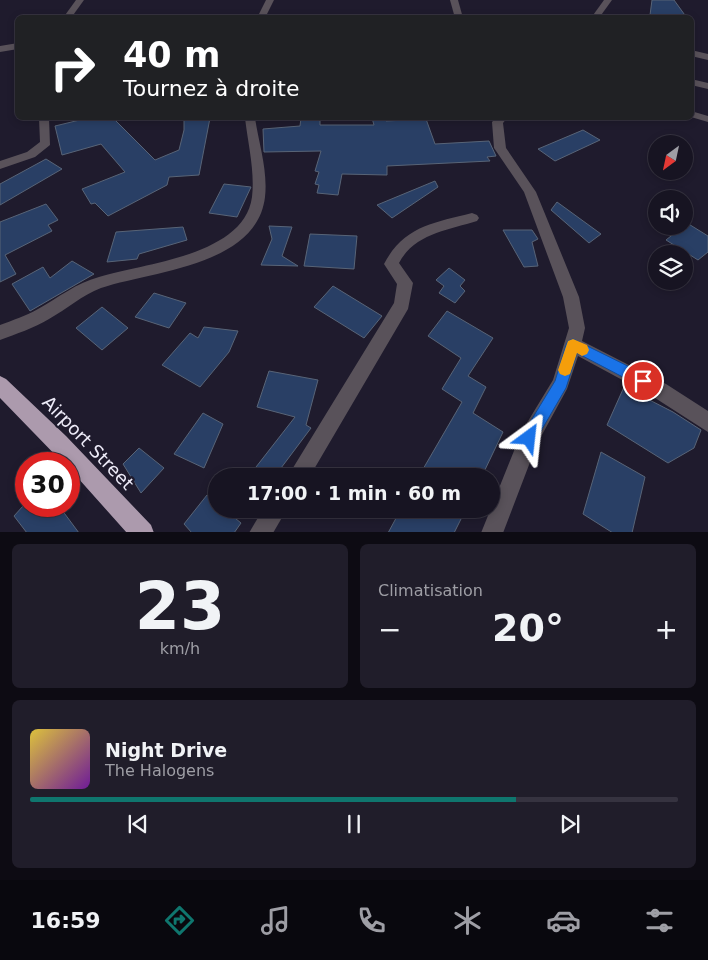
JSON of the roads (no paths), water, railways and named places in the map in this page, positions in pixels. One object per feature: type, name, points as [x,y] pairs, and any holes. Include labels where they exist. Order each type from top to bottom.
[{"type":"highway","name":"Airport Street","points":[[0,385],[59,443],[143,532]]},
{"type":"street","points":[[69,15],[80,0]]},
{"type":"street","points":[[262,15],[270,0]]},
{"type":"street","points":[[454,0],[458,15]]},
{"type":"street","points":[[597,15],[608,0]]},
{"type":"street","points":[[0,49],[15,46]]},
{"type":"street","points":[[694,54],[708,57]]},
{"type":"street","points":[[694,83],[708,86]]},
{"type":"street","points":[[694,115],[708,119]]},
{"type":"street","points":[[0,165],[35,154],[41,149],[46,143],[44,120]]},
{"type":"street","points":[[0,333],[41,316],[96,284],[204,256],[228,243],[244,227],[256,208],[258,172],[250,120]]},
{"type":"street","points":[[492,532],[529,438],[561,383],[577,328],[571,297],[530,192],[500,148],[497,122],[500,120]]},
{"type":"street","points":[[303,468],[402,304],[405,283],[391,264],[396,250],[414,235],[472,218]]},
{"type":"street","points":[[573,345],[659,390],[708,422]]},
{"type":"street","points":[[260,532],[270,518]]}]
